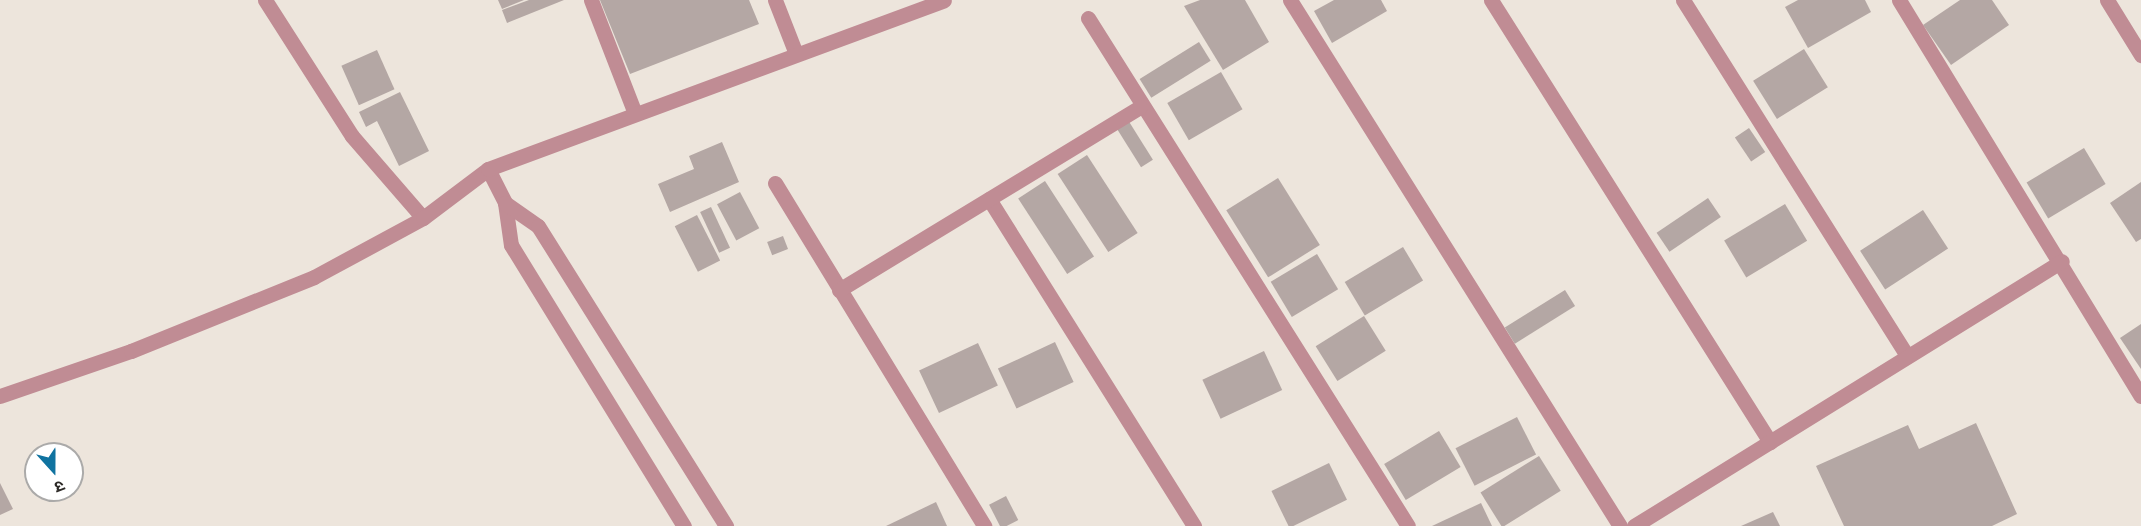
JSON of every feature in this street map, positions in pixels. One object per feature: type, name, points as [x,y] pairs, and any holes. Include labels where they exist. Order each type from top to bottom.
[{"type":"street","points":[[266,0],[352,136],[423,218]]},
{"type":"street","points":[[591,0],[634,111]]},
{"type":"street","points":[[775,0],[796,54]]},
{"type":"street","points":[[0,396],[131,351],[314,277],[423,218],[488,169],[634,111],[944,0]]},
{"type":"street","points":[[1290,0],[1620,526]]},
{"type":"street","points":[[1491,0],[1770,442]]},
{"type":"street","points":[[1683,0],[1905,353]]},
{"type":"street","points":[[1899,0],[2062,261],[2141,396]]},
{"type":"street","points":[[2108,0],[2141,55]]},
{"type":"street","points":[[1088,18],[1140,106],[1408,526]]},
{"type":"street","points":[[840,290],[1140,106]]},
{"type":"street","points":[[488,169],[505,203],[511,245],[684,526]]},
{"type":"street","points":[[775,183],[984,526]]},
{"type":"street","points":[[989,199],[1194,526]]},
{"type":"street","points":[[505,203],[538,226],[726,526]]},
{"type":"street","points":[[1634,526],[1770,442],[1905,353],[2062,261]]},
{"type":"building","points":[[498,0],[524,0],[502,9]]},
{"type":"building","points":[[529,0],[564,0],[507,23],[502,10]]},
{"type":"building","points":[[600,0],[749,0],[759,24],[630,74]]},
{"type":"building","points":[[1200,0],[1245,0],[1269,42],[1223,70],[1184,6]]},
{"type":"building","points":[[1334,0],[1381,0],[1387,11],[1332,43],[1314,11]]},
{"type":"building","points":[[1798,0],[1865,0],[1871,12],[1808,48],[1785,7]]},
{"type":"building","points":[[1960,0],[1992,0],[2009,25],[1951,65],[1923,25]]},
{"type":"building","points":[[1199,42],[1211,61],[1151,98],[1140,79]]},
{"type":"building","points":[[1804,49],[1828,87],[1777,119],[1753,81]]},
{"type":"building","points":[[377,50],[394,89],[359,105],[341,66]]},
{"type":"building","points":[[1221,72],[1242,109],[1189,140],[1167,103]]},
{"type":"building","points":[[400,92],[429,151],[399,166],[377,121],[366,127],[359,112]]},
{"type":"building","points":[[1128,120],[1153,160],[1141,167],[1116,127]]},
{"type":"building","points":[[1749,128],[1765,152],[1751,162],[1735,138]]},
{"type":"building","points":[[722,142],[739,182],[670,212],[658,184],[694,169],[689,156]]},
{"type":"building","points":[[2084,148],[2106,184],[2048,219],[2027,183]]},
{"type":"building","points":[[1087,155],[1138,233],[1108,252],[1058,174]]},
{"type":"building","points":[[1278,178],[1320,245],[1268,277],[1226,210]]},
{"type":"building","points":[[1045,181],[1094,256],[1067,274],[1018,198]]},
{"type":"building","points":[[2141,182],[2141,239],[2136,242],[2110,203]]},
{"type":"building","points":[[740,192],[759,228],[736,240],[717,204]]},
{"type":"building","points":[[1708,198],[1721,217],[1669,252],[1657,233]]},
{"type":"building","points":[[1785,204],[1807,241],[1746,277],[1724,241]]},
{"type":"building","points":[[711,207],[730,248],[719,253],[700,212]]},
{"type":"building","points":[[1923,210],[1948,249],[1885,289],[1860,251]]},
{"type":"building","points":[[697,215],[720,260],[698,272],[675,226]]},
{"type":"building","points":[[783,236],[788,249],[772,255],[767,242]]},
{"type":"building","points":[[1403,247],[1423,280],[1365,315],[1345,282]]},
{"type":"building","points":[[1317,254],[1338,289],[1292,317],[1271,282]]},
{"type":"building","points":[[1565,290],[1575,306],[1515,344],[1505,328]]},
{"type":"building","points":[[1364,316],[1386,351],[1337,381],[1316,346]]},
{"type":"building","points":[[2141,324],[2141,369],[2120,338]]},
{"type":"building","points":[[1055,342],[1074,382],[1016,409],[998,369]]},
{"type":"building","points":[[978,343],[998,386],[939,413],[919,370]]},
{"type":"building","points":[[1264,351],[1282,390],[1221,419],[1202,380]]},
{"type":"building","points":[[1517,417],[1536,454],[1475,486],[1456,448]]},
{"type":"building","points":[[1976,423],[2017,514],[1992,526],[1844,526],[1816,466],[1908,425],[1919,449]]},
{"type":"building","points":[[1439,431],[1461,467],[1406,500],[1384,464]]},
{"type":"building","points":[[1539,456],[1561,491],[1504,526],[1501,526],[1480,493]]},
{"type":"building","points":[[1329,463],[1347,500],[1293,526],[1289,526],[1271,491]]},
{"type":"building","points":[[0,483],[13,509],[0,515]]},
{"type":"building","points":[[1006,496],[1018,520],[1007,526],[1000,526],[989,505]]},
{"type":"building","points":[[936,502],[947,526],[886,526]]},
{"type":"building","points":[[1481,503],[1492,526],[1432,526]]},
{"type":"building","points":[[1773,512],[1780,526],[1741,526]]}]
